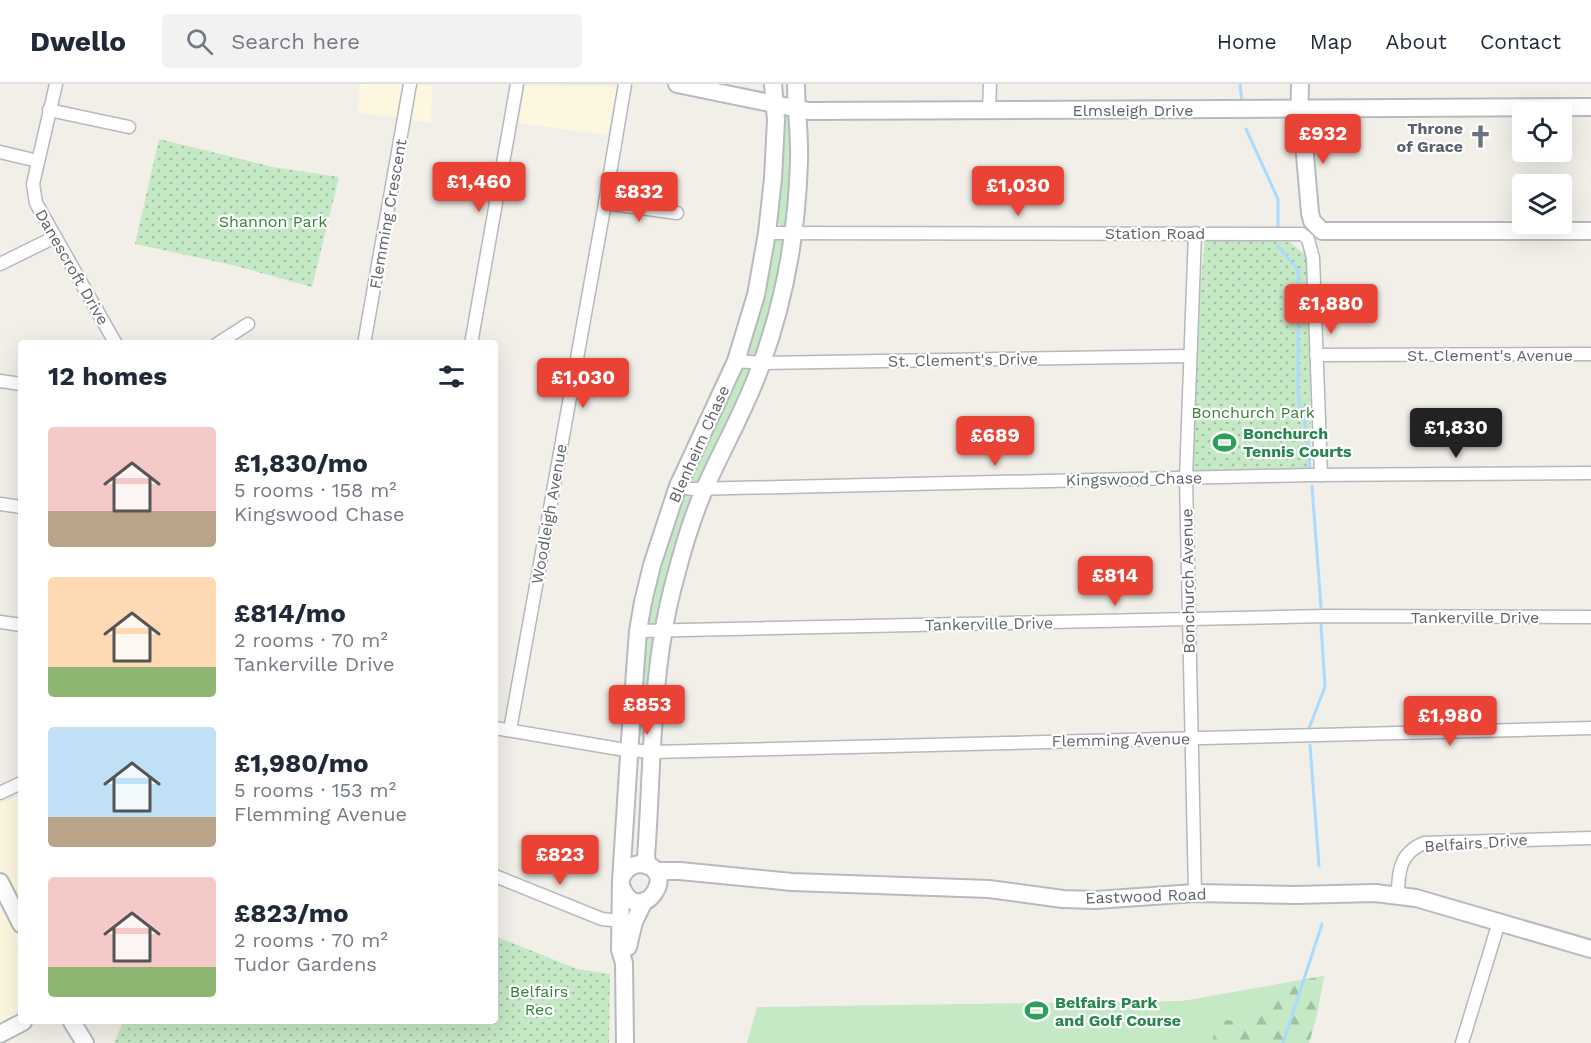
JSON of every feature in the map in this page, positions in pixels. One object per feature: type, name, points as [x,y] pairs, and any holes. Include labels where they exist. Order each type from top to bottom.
[{"type":"street","name":"Danescroft Drive","points":[[56,84],[33,184],[36,203],[114,340]]},
{"type":"street","name":"Flemming Crescent","points":[[365,340],[410,84]]},
{"type":"street","points":[[472,340],[517,84]]},
{"type":"street","name":"Woodleigh Avenue","points":[[510,730],[625,84]]},
{"type":"street","name":"Elmsleigh Drive","points":[[677,84],[809,111],[1591,107]]},
{"type":"street","name":"Blenheim Chase","points":[[622,882],[638,632],[652,565],[678,486],[736,361],[756,295],[767,233],[773,178],[773,84]]},
{"type":"street","name":"Blenheim Chase","points":[[651,869],[646,857],[652,752],[663,631],[684,549],[705,489],[732,434],[762,363],[782,297],[793,232],[799,161],[796,84]]},
{"type":"street","points":[[989,111],[990,84]]},
{"type":"street","points":[[1300,84],[1300,132],[1304,143],[1312,221],[1322,231],[1591,231]]},
{"type":"street","points":[[49,110],[129,127]]},
{"type":"street","points":[[0,152],[38,161]]},
{"type":"street","points":[[605,203],[677,213]]},
{"type":"street","name":"Station Road","points":[[767,233],[1302,234],[1308,239],[1312,248],[1316,355]]},
{"type":"street","name":"Bonchurch Avenue","points":[[1195,233],[1186,478],[1195,893]]},
{"type":"street","points":[[0,264],[55,237]]},
{"type":"street","points":[[223,340],[248,324]]},
{"type":"street","name":"St. Clement's Avenue","points":[[1316,355],[1591,354]]},
{"type":"street","points":[[1316,355],[1321,475]]},
{"type":"street","name":"St. Clement's Drive","points":[[736,361],[762,363],[1190,356]]},
{"type":"street","points":[[0,381],[18,384]]},
{"type":"street","name":"Kingswood Chase","points":[[678,486],[705,489],[1321,475],[1591,473]]},
{"type":"street","points":[[0,504],[18,507]]},
{"type":"street","name":"Tankerville Drive","points":[[638,632],[1324,616],[1591,617]]},
{"type":"street","points":[[0,622],[18,625]]},
{"type":"street","points":[[498,728],[652,752]]},
{"type":"street","name":"Flemming Avenue","points":[[652,752],[1591,728]]},
{"type":"street","points":[[0,793],[18,784]]},
{"type":"street","name":"Belfairs Drive","points":[[1398,895],[1398,874],[1404,858],[1424,843],[1591,838]]},
{"type":"street","points":[[624,963],[620,950],[622,882],[626,871],[634,865],[651,869],[658,877],[630,934],[624,963],[624,1043]]},
{"type":"street","name":"Eastwood Road","points":[[651,869],[792,882],[989,889],[1063,899],[1096,900],[1195,893],[1295,895],[1375,893],[1398,895],[1435,903],[1591,949]]},
{"type":"street","points":[[622,882],[629,898],[650,897],[694,874]]},
{"type":"street","points":[[498,877],[602,919],[621,921]]},
{"type":"street","points":[[0,882],[18,918]]},
{"type":"street","points":[[1462,1043],[1499,922]]},
{"type":"street","points":[[0,1034],[19,1024]]},
{"type":"street","points":[[73,1024],[85,1043]]},
{"type":"shaded area","points":[[359,84],[432,85],[431,123],[358,112]]},
{"type":"shaded area","points":[[525,86],[617,87],[607,135],[519,123]]},
{"type":"shaded area","points":[[18,795],[18,1016],[0,1026],[0,804]]},
{"type":"green space","points":[[787,114],[791,115],[795,163],[786,226],[781,226],[776,221],[783,119]]},
{"type":"green space","name":"Shannon Park","points":[[159,139],[273,167],[339,177],[312,287],[232,265],[135,244]]},
{"type":"green space","points":[[776,238],[786,241],[774,303],[757,355],[749,355],[746,352],[772,240]]},
{"type":"green space","name":"Bonchurch Park","points":[[1205,238],[1290,242],[1309,258],[1311,469],[1193,471],[1194,356]]},
{"type":"green space","points":[[739,367],[747,367],[752,375],[702,482],[693,484],[689,479]]},
{"type":"green space","points":[[687,494],[693,499],[659,623],[650,626],[647,622],[650,592],[681,495]]},
{"type":"green space","points":[[645,638],[654,640],[650,734],[634,738]]},
{"type":"green space","name":"Belfairs Rec","points":[[498,937],[577,969],[610,974],[609,1043],[114,1043],[122,1024],[498,1024]]},
{"type":"green space","name":"Belfairs Park and Golf Course","points":[[1324,976],[1309,1043],[747,1043],[757,1007],[1182,1001]]},
{"type":"green space","points":[[1324,976],[1309,1043],[1212,1043],[1217,1020],[1252,1021],[1274,1007],[1275,985]]},
{"type":"waterway","points":[[1240,84],[1242,102]]},
{"type":"waterway","points":[[1246,129],[1278,199],[1278,228]]},
{"type":"waterway","points":[[1278,246],[1298,270],[1298,398],[1305,423],[1310,470]]},
{"type":"waterway","points":[[1312,486],[1321,607]]},
{"type":"waterway","points":[[1309,728],[1325,687],[1321,625]]},
{"type":"waterway","points":[[1310,745],[1319,866]]},
{"type":"waterway","points":[[1283,1043],[1322,924]]},
{"type":"place","name":"Throne of Grace","points":[[1481,137]]},
{"type":"place","name":"Bonchurch Tennis Courts","points":[[1225,442]]},
{"type":"place","name":"Belfairs Park and Golf Course","points":[[1037,1011]]}]
